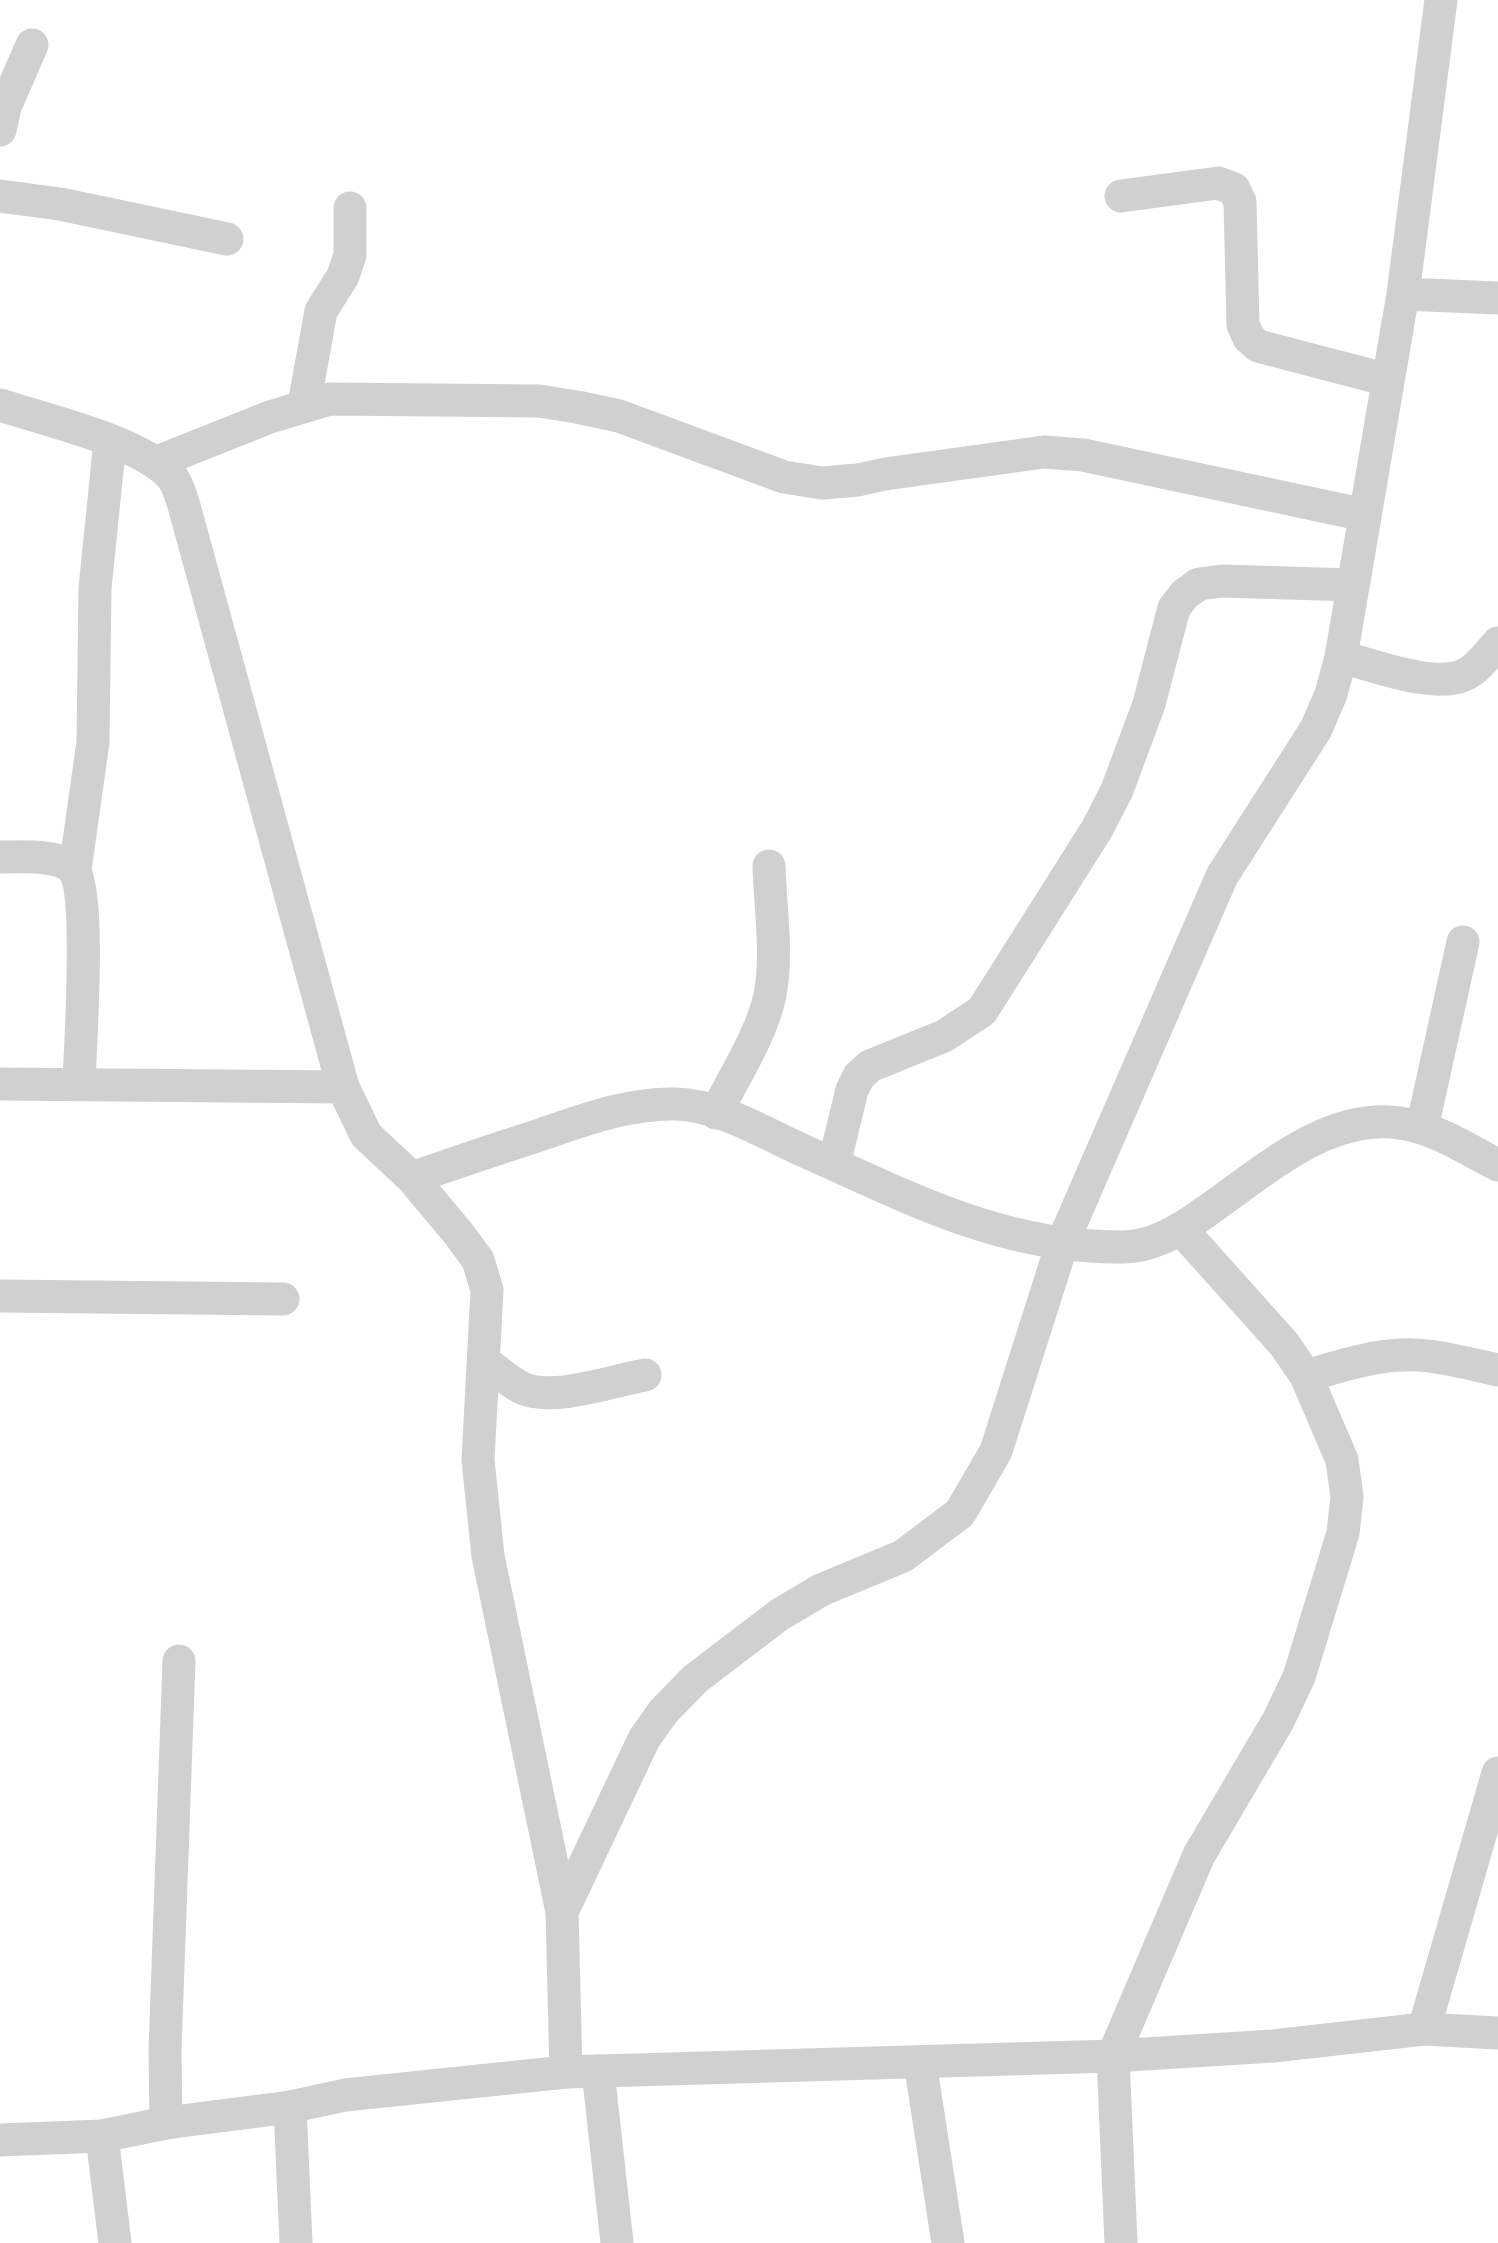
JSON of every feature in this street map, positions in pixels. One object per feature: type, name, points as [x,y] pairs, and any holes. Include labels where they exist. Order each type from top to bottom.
[{"type":"street","points":[[562,1912],[644,1739],[663,1712],[695,1679],[779,1615],[821,1590],[903,1556],[960,1513],[996,1451],[1062,1244],[1222,876],[1316,729],[1331,694],[1341,657],[1403,294],[1441,0]]},
{"type":"street","points":[[0,130],[9,96],[32,45]]},
{"type":"street","points":[[1121,196],[1218,183],[1234,189],[1240,202],[1243,325],[1249,338],[1258,346],[1388,380]]},
{"type":"street","points":[[0,196],[60,204],[227,239]]},
{"type":"street","points":[[304,405],[321,311],[343,276],[350,255],[350,208]]},
{"type":"street","points":[[1403,294],[1498,298]]},
{"type":"street","points":[[157,462],[304,405],[330,399],[539,401],[618,416],[784,477],[822,483],[858,480],[885,474],[1044,452],[1083,455],[1365,515]]},
{"type":"street","points":[[0,405],[136,450],[157,462],[174,478],[183,502],[343,1087],[366,1135],[387,1158],[412,1178],[478,1260],[488,1290],[478,1460],[488,1556],[562,1912],[566,2072]]},
{"type":"street","points":[[79,1084],[83,978],[81,900],[75,870],[93,742],[95,588],[110,441]]},
{"type":"street","points":[[834,1164],[852,1090],[859,1076],[870,1066],[944,1036],[982,1011],[1091,839],[1117,790],[1149,704],[1174,608],[1185,594],[1199,584],[1222,580],[1353,585]]},
{"type":"street","points":[[1341,657],[1426,678],[1446,680],[1465,675],[1498,643]]},
{"type":"street","points":[[0,857],[33,856],[65,862],[75,870]]},
{"type":"street","points":[[716,1113],[762,1019],[770,995],[772,967],[768,866]]},
{"type":"street","points":[[1422,1128],[1463,942]]},
{"type":"street","points":[[0,1084],[343,1087]]},
{"type":"street","points":[[412,1178],[609,1111],[678,1104],[716,1113],[962,1220],[1011,1235],[1062,1244],[1125,1247],[1155,1241],[1180,1229],[1285,1157],[1328,1132],[1375,1120],[1422,1128],[1498,1165]]},
{"type":"street","points":[[1121,2243],[1113,2056],[1199,1855],[1278,1721],[1299,1677],[1344,1533],[1347,1497],[1342,1460],[1305,1376],[1284,1344],[1180,1229]]},
{"type":"street","points":[[0,1296],[282,1299]]},
{"type":"street","points":[[1305,1376],[1366,1360],[1396,1355],[1428,1356],[1498,1370]]},
{"type":"street","points":[[484,1361],[522,1388],[540,1393],[560,1392],[645,1375]]},
{"type":"street","points":[[166,2123],[165,2050],[179,1661]]},
{"type":"street","points":[[1424,2029],[1498,1773]]},
{"type":"street","points":[[0,2140],[102,2136],[166,2123],[290,2107],[345,2095],[566,2072],[1113,2056],[1273,2046],[1424,2029],[1498,2033]]},
{"type":"street","points":[[920,2062],[948,2243]]},
{"type":"street","points":[[598,2071],[617,2243]]},
{"type":"street","points":[[290,2107],[296,2243]]},
{"type":"street","points":[[102,2136],[116,2243]]}]
